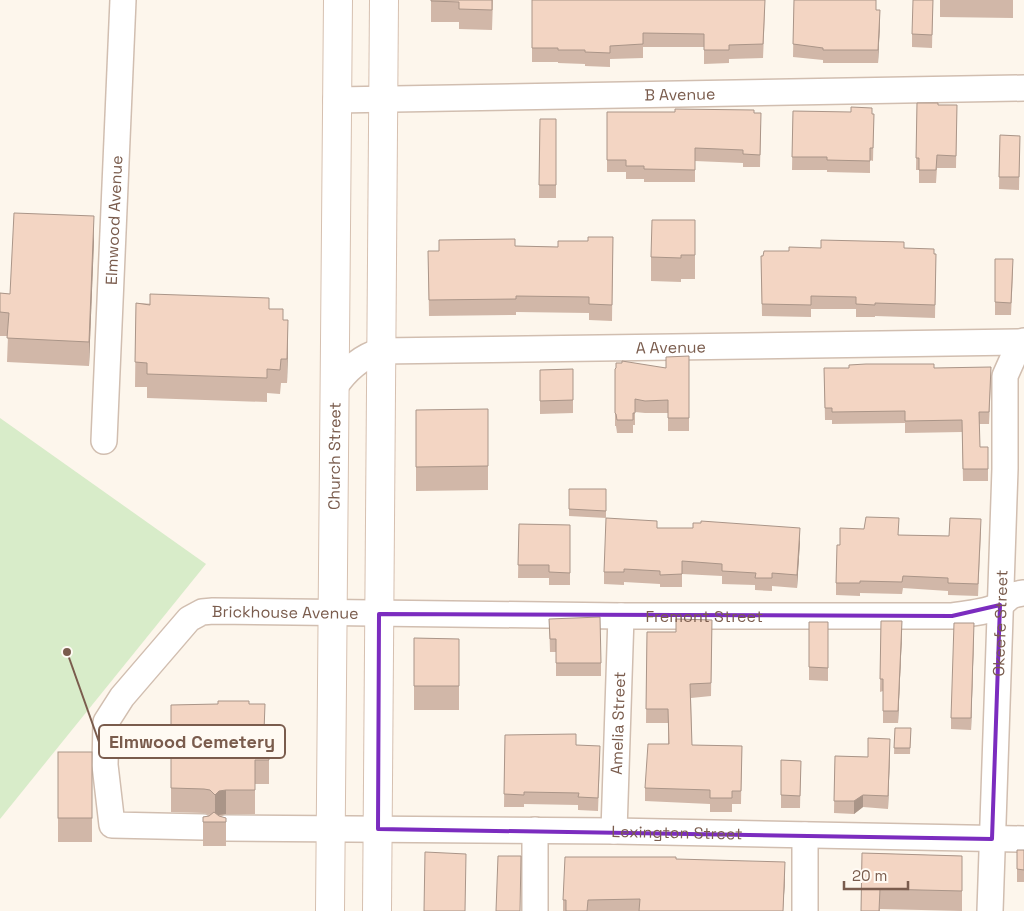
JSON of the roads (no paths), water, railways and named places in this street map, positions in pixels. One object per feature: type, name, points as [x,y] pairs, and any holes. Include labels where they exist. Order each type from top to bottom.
[{"type":"main road","name":"Church Street","points":[[330,911],[338,0]]},
{"type":"main road","points":[[377,911],[384,0]]},
{"type":"street","name":"Elmwood Avenue","points":[[104,441],[123,0]]},
{"type":"street","name":"B Avenue","points":[[336,100],[1024,88]]},
{"type":"street","name":"A Avenue","points":[[334,388],[342,376],[355,363],[381,351],[1023,342]]},
{"type":"street","name":"Okeefe Street","points":[[990,911],[1005,470],[1005,376],[1012,358],[1023,342]]},
{"type":"street","name":"Fremont Street","points":[[380,614],[952,616],[979,612],[1000,605],[1010,595],[1024,593]]},
{"type":"street","name":"Brickhouse Avenue","points":[[112,825],[105,765],[106,722],[122,697],[189,619],[202,612],[213,611],[380,614]]},
{"type":"street","name":"Amelia Street","points":[[614,831],[621,616]]},
{"type":"street","name":"Lexington Street","points":[[112,825],[215,828],[614,831],[1024,839]]},
{"type":"street","points":[[535,830],[535,911]]},
{"type":"street","points":[[805,835],[805,911]]},
{"type":"place","name":"Elmwood Cemetery","points":[[67,652]]}]
